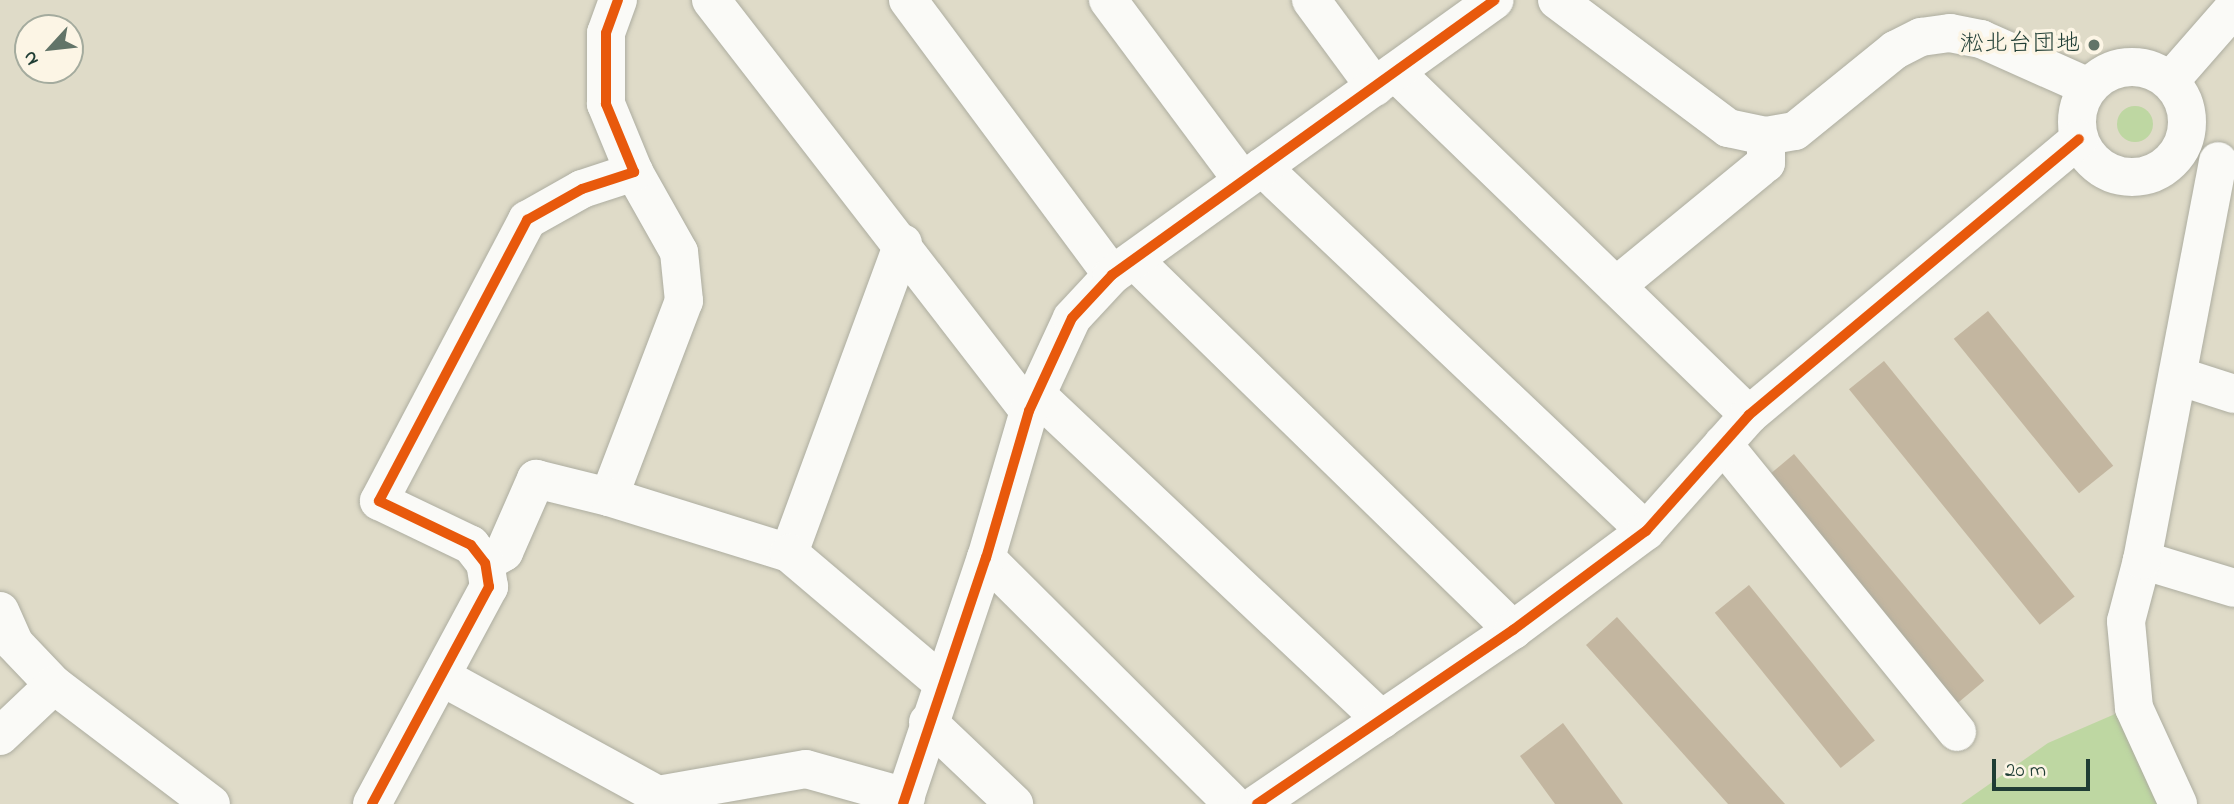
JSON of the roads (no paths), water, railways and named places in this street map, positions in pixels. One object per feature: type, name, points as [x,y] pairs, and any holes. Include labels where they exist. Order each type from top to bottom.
[{"type":"street","points":[[609,497],[684,301],[679,252],[634,172],[606,104],[606,33],[618,0]]},
{"type":"street","points":[[711,0],[1033,402],[1382,719]]},
{"type":"street","points":[[908,0],[1123,267],[1513,630]]},
{"type":"street","points":[[1108,0],[1252,173],[1646,531]]},
{"type":"street","points":[[1311,0],[1385,80],[1616,286],[1749,415]]},
{"type":"street","points":[[444,678],[658,794],[806,769],[905,800],[941,682],[986,558],[1033,402],[1072,318],[1123,267],[1494,0]]},
{"type":"street","points":[[1557,0],[1728,128],[1766,136],[1795,131],[1895,50],[1930,36],[1950,33],[1981,39],[2089,87]]},
{"type":"street","points":[[2170,81],[2229,12]]},
{"type":"street","points":[[2137,66],[2170,81],[2187,113],[2180,149],[2153,173],[2127,176],[2101,168],[2079,139],[2078,112],[2089,87],[2119,68],[2137,66]]},
{"type":"street","points":[[1616,286],[1766,163],[1766,136]]},
{"type":"street","points":[[1256,804],[1513,630],[1646,531],[1749,415],[2079,139]]},
{"type":"street","points":[[2178,804],[2134,708],[2126,621],[2226,165],[2180,149]]},
{"type":"street","points":[[372,804],[444,678],[489,587],[485,563],[471,545],[379,501],[527,220],[582,190],[634,172]]},
{"type":"street","points":[[789,553],[903,243]]},
{"type":"street","points":[[2178,376],[2234,394]]},
{"type":"street","points":[[1723,444],[1958,732]]},
{"type":"street","points":[[485,563],[504,552],[536,479],[609,497],[789,553],[941,682]]},
{"type":"street","points":[[986,558],[1233,804]]},
{"type":"street","points":[[2141,560],[2234,588]]},
{"type":"street","points":[[0,611],[14,643],[54,685],[211,804]]},
{"type":"street","points":[[0,736],[54,685]]},
{"type":"street","points":[[928,722],[1014,804]]},
{"type":"place","name":"淞北台団地","points":[[2094,45]]}]
